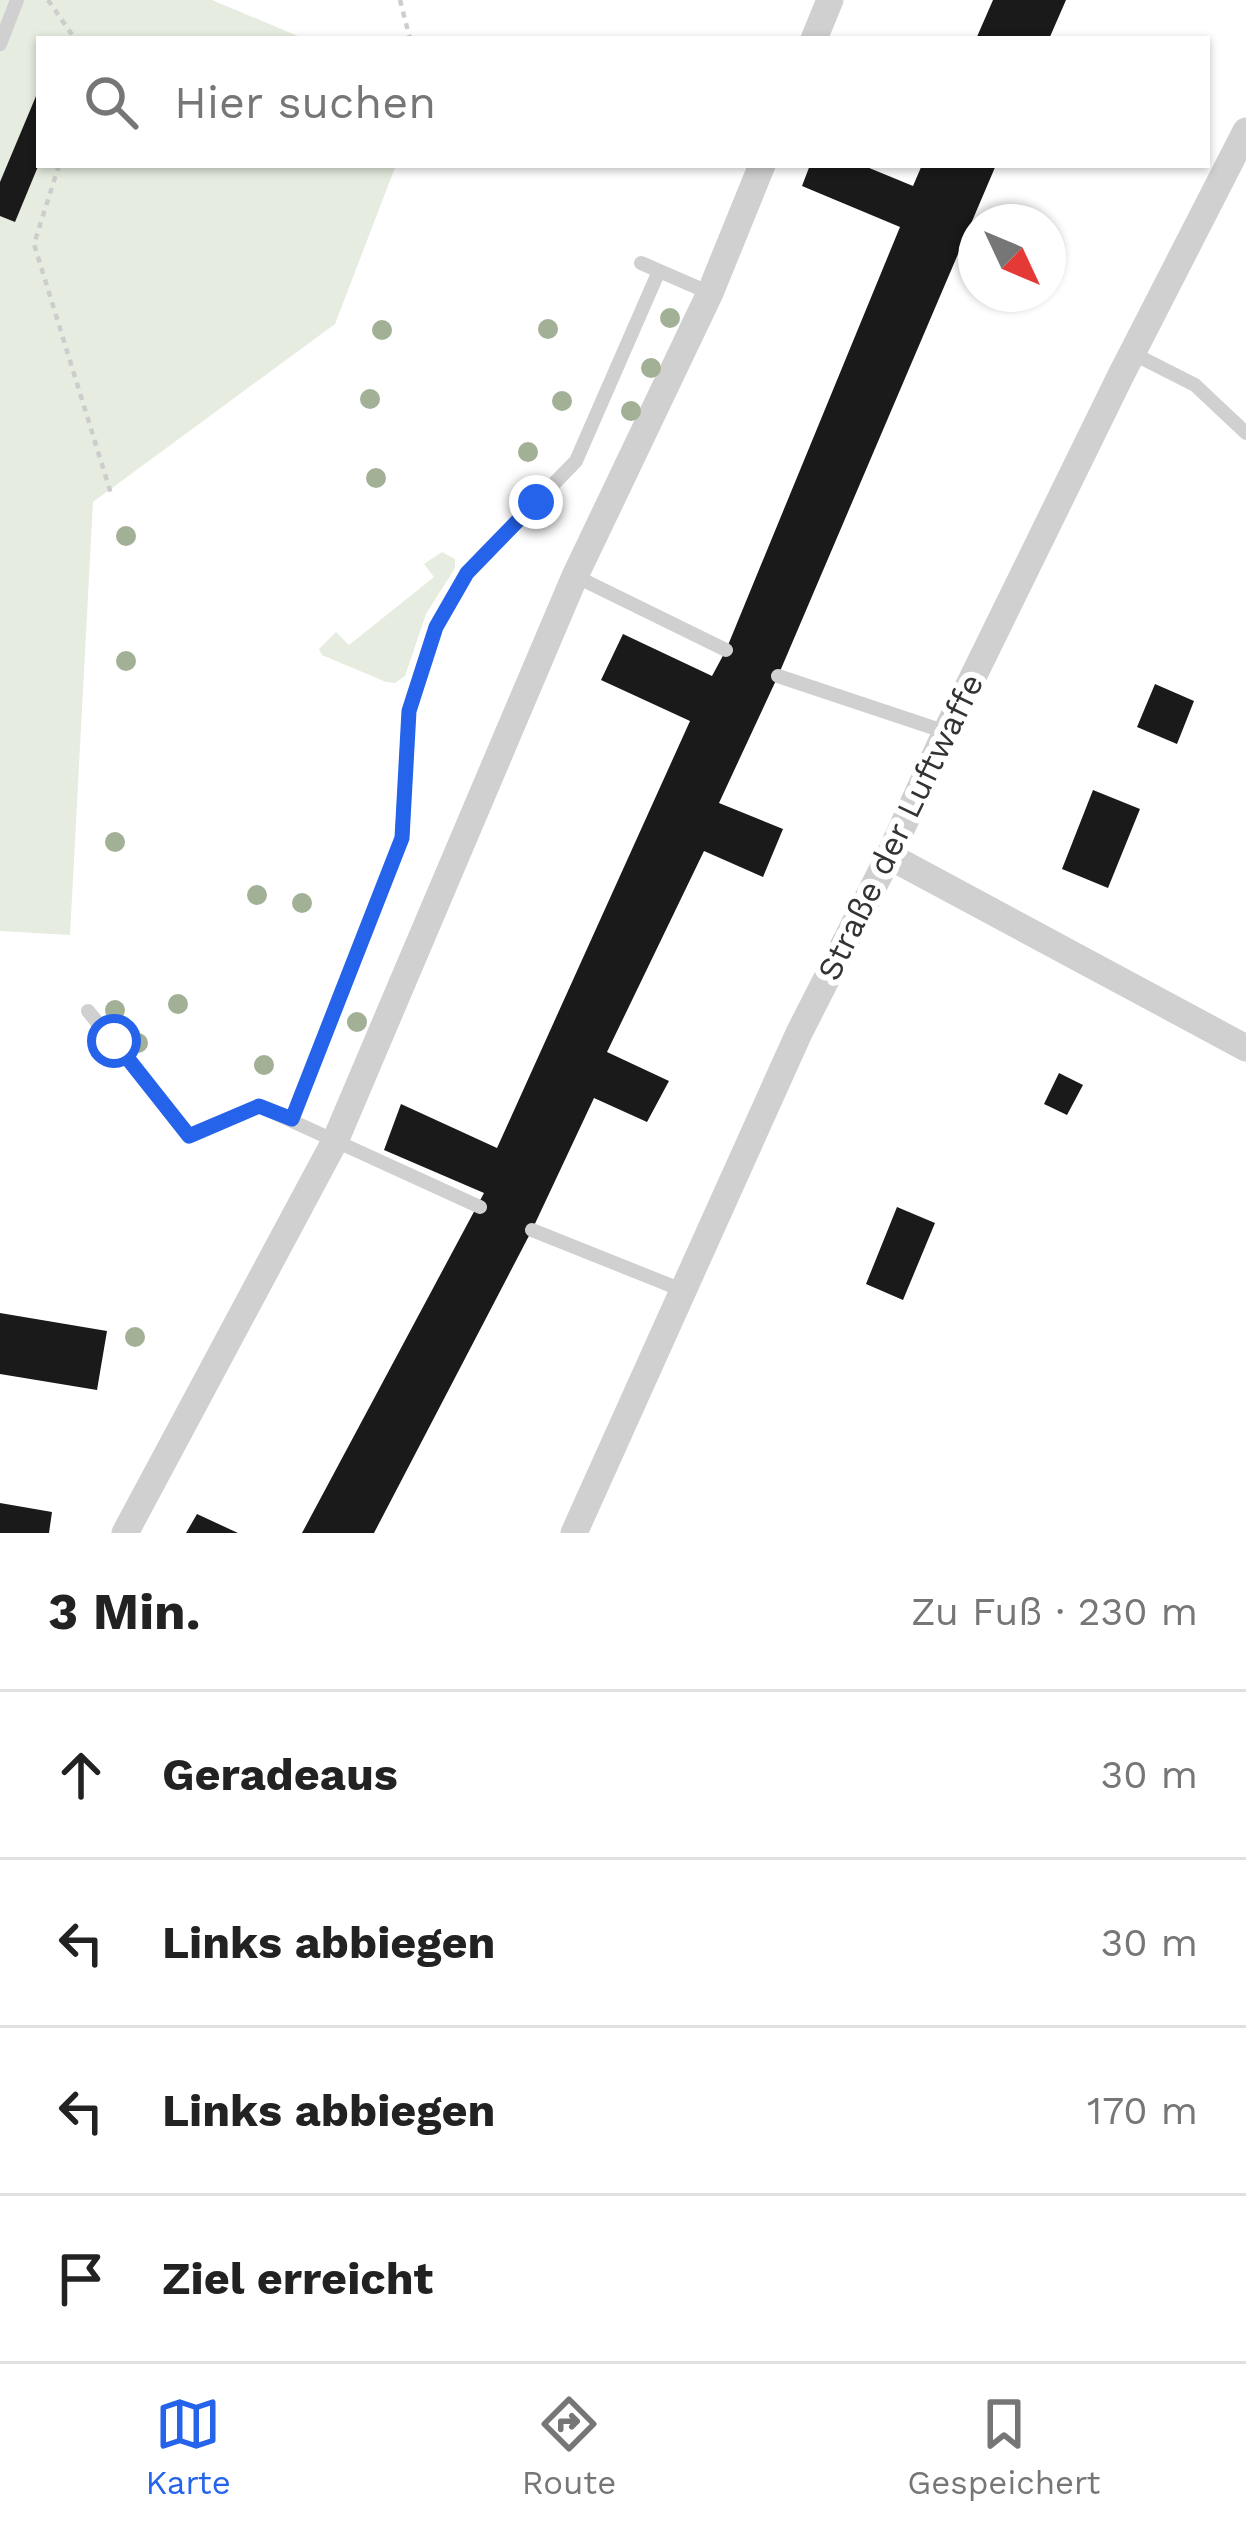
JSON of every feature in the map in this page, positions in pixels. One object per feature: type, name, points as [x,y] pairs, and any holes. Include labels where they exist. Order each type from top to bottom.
[{"type":"street","points":[[815,36],[830,0]]},
{"type":"street","name":"Straße der Luftwaffe","points":[[574,1533],[800,1034],[1132,353],[1246,131]]},
{"type":"street","points":[[125,1533],[336,1139],[575,577],[710,293],[761,168]]},
{"type":"street","points":[[890,856],[1246,1048]]},
{"type":"lane","points":[[0,44],[17,0]]},
{"type":"lane","points":[[640,263],[710,293]]},
{"type":"lane","points":[[292,1119],[402,838],[409,711],[436,627],[467,573],[576,461],[659,271]]},
{"type":"lane","points":[[1132,353],[1195,385],[1246,434]]},
{"type":"lane","points":[[575,577],[726,650]]},
{"type":"lane","points":[[778,676],[946,731]]},
{"type":"lane","points":[[88,1011],[189,1136],[259,1106],[480,1208]]},
{"type":"lane","points":[[532,1230],[682,1290]]},
{"type":"path","points":[[48,0],[73,36]]},
{"type":"path","points":[[400,0],[409,36]]},
{"type":"path","points":[[58,168],[34,244],[112,497]]},
{"type":"shaded area","points":[[0,0],[212,0],[298,36],[36,36],[36,168],[395,168],[335,324],[93,502],[70,935],[0,931]]},
{"type":"shaded area","points":[[442,552],[455,559],[455,568],[426,614],[405,676],[395,683],[386,682],[322,655],[319,649],[336,632],[349,645],[434,577],[424,564]]},
{"type":"building","points":[[993,0],[1066,0],[1050,36],[977,36]]},
{"type":"building","points":[[36,96],[37,168],[15,222],[0,216],[0,182]]},
{"type":"building","points":[[809,168],[869,168],[913,186],[921,168],[995,168],[979,204],[958,204],[958,254],[719,803],[783,829],[763,877],[704,851],[607,1052],[669,1081],[647,1122],[594,1098],[532,1230],[374,1533],[302,1533],[484,1193],[384,1150],[401,1104],[497,1148],[690,721],[601,680],[623,634],[712,676],[900,227],[802,186]]},
{"type":"building","points":[[1155,684],[1194,701],[1177,744],[1137,727]]},
{"type":"building","points":[[1093,790],[1140,809],[1108,888],[1062,869]]},
{"type":"building","points":[[1059,1073],[1083,1085],[1067,1115],[1044,1104]]},
{"type":"building","points":[[897,1207],[935,1223],[903,1300],[866,1284]]},
{"type":"building","points":[[0,1313],[107,1331],[97,1390],[0,1374]]},
{"type":"building","points":[[0,1503],[52,1512],[49,1533],[0,1533]]},
{"type":"building","points":[[197,1514],[238,1533],[186,1533]]},
{"type":"route","points":[[114,1041],[189,1136],[259,1106],[292,1119],[402,838],[409,711],[436,627],[467,573],[536,502]]}]
